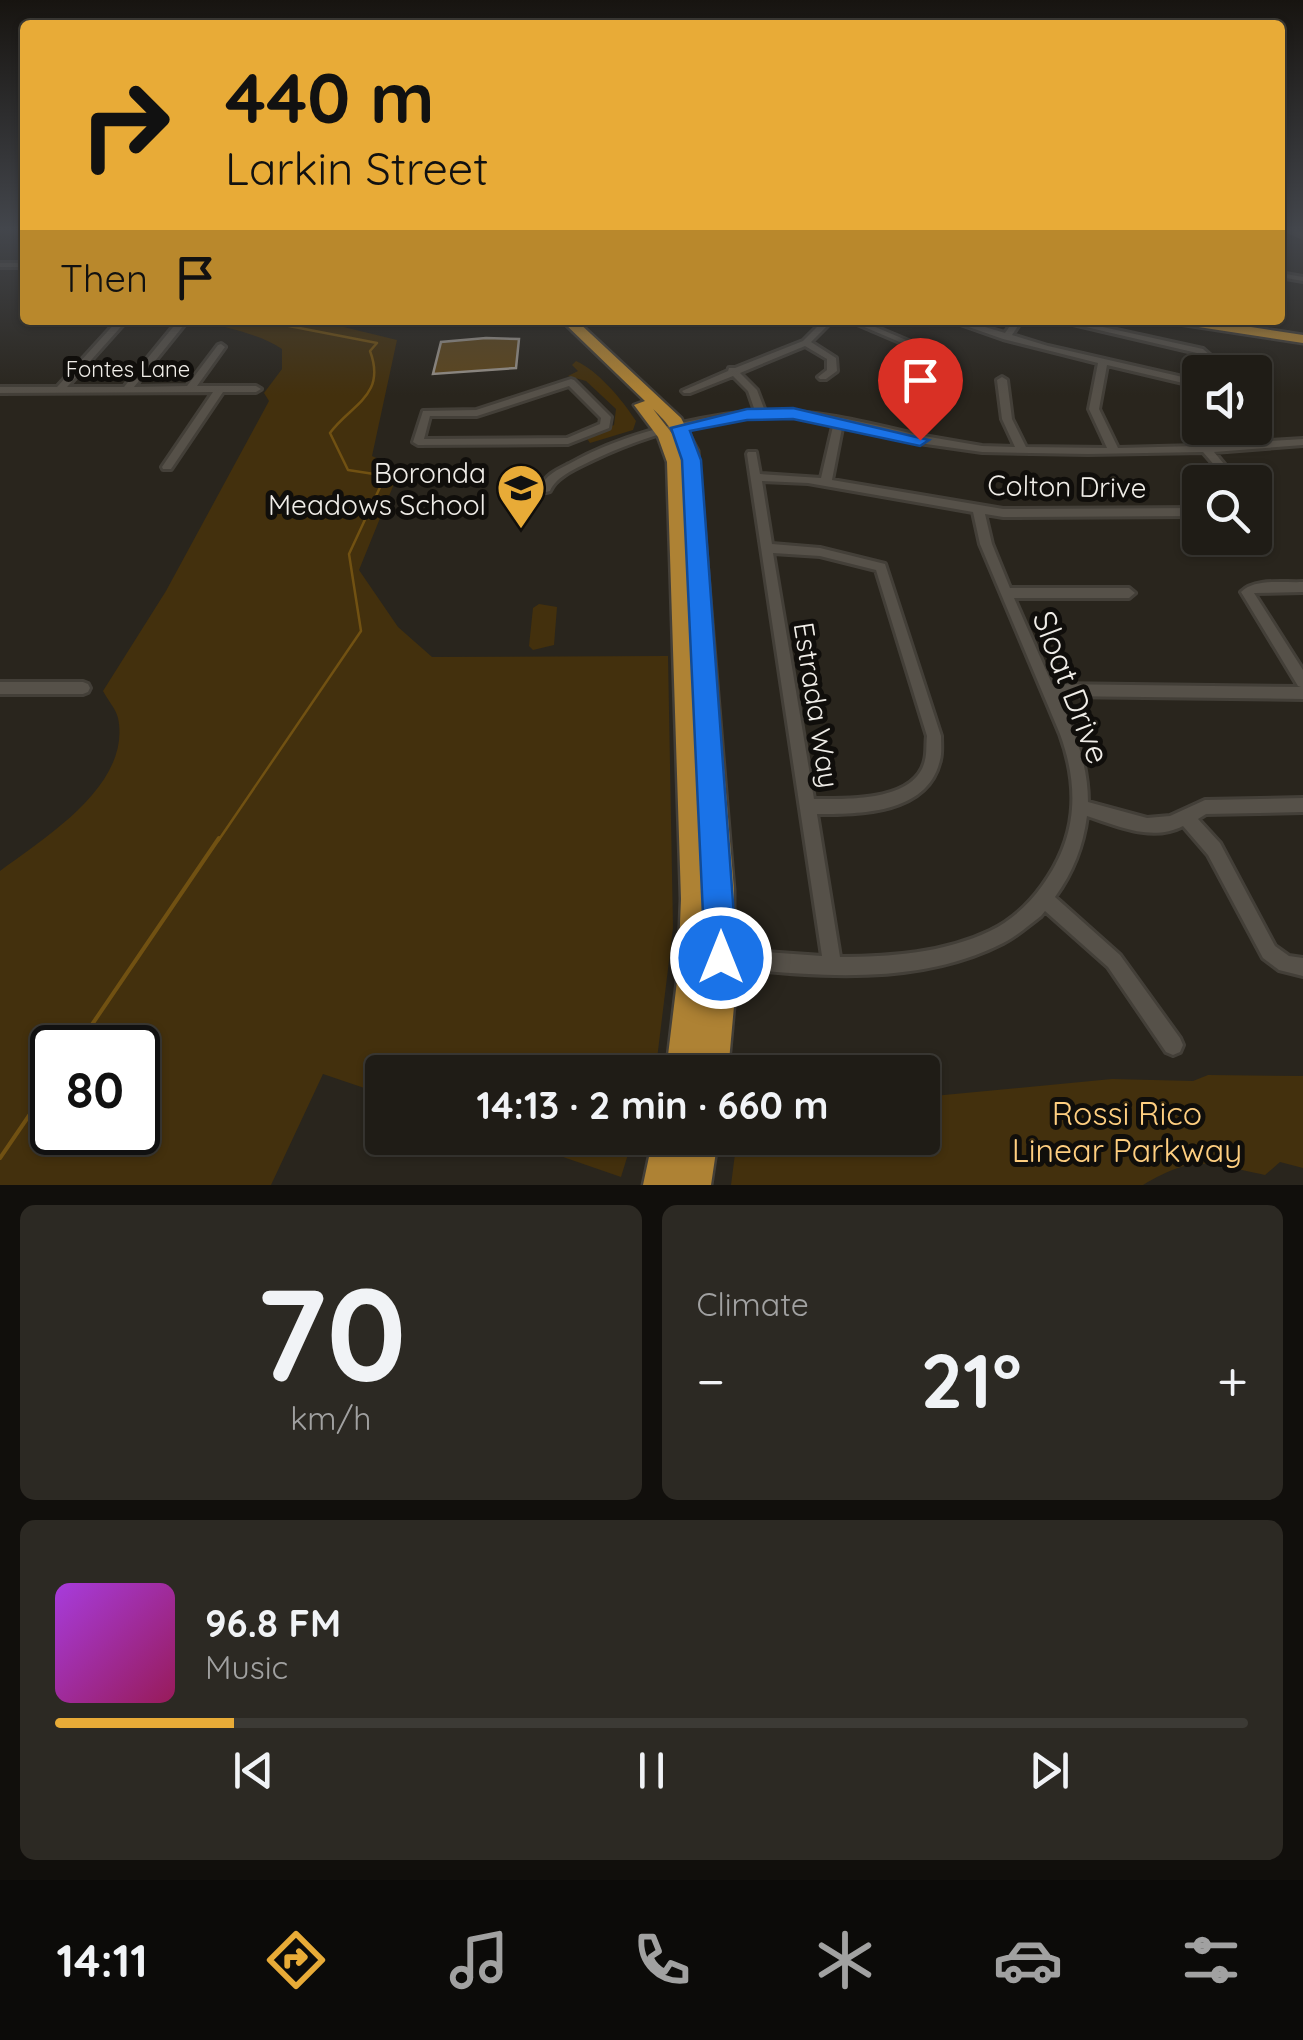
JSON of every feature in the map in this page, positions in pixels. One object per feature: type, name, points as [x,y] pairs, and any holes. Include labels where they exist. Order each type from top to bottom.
[{"type":"highway","points":[[559,325],[672,430],[695,899],[693,973],[684,1055]]},
{"type":"highway","points":[[573,325],[672,430],[692,460],[721,958],[713,1055]]},
{"type":"highway","points":[[1212,325],[1303,339]]},
{"type":"highway","points":[[1270,325],[1303,330]]},
{"type":"highway","points":[[660,1185],[666,1155]]},
{"type":"highway","points":[[694,1185],[699,1155]]},
{"type":"street","points":[[59,390],[118,325]]},
{"type":"street","points":[[127,389],[180,325]]},
{"type":"street","points":[[686,391],[806,343],[825,325]]},
{"type":"street","points":[[864,325],[921,348],[910,377],[920,418],[920,440]]},
{"type":"street","points":[[968,325],[1182,380]]},
{"type":"street","points":[[1006,337],[1014,325]]},
{"type":"street","points":[[1083,325],[1198,350],[1205,355]]},
{"type":"street","points":[[806,343],[832,358],[832,372],[824,377]]},
{"type":"street","points":[[190,389],[221,347]]},
{"type":"street","points":[[1104,363],[1094,409],[1112,450]]},
{"type":"street","points":[[732,370],[752,390],[761,414]]},
{"type":"street","points":[[1002,380],[1007,419],[1022,450]]},
{"type":"street","points":[[572,440],[602,428],[607,420],[571,382],[477,413],[426,414],[418,442],[572,440],[588,455]]},
{"type":"street","points":[[167,466],[220,389]]},
{"type":"street","name":"Fontes Lane","points":[[0,390],[256,389]]},
{"type":"street","points":[[546,488],[548,481],[588,455],[672,430],[761,414],[839,420],[920,440],[1022,450],[1206,449],[1303,442]]},
{"type":"street","points":[[826,482],[839,420]]},
{"type":"street","points":[[1203,445],[1220,465]]},
{"type":"street","name":"Estrada Way","points":[[752,454],[832,963]]},
{"type":"street","name":"Colton Drive","points":[[756,477],[826,482],[978,510],[1022,514],[1182,512]]},
{"type":"street","name":"Sloat Drive","points":[[721,958],[832,963],[912,961],[954,955],[1004,934],[1045,900],[1069,858],[1080,807],[1075,756],[983,536],[978,510]]},
{"type":"street","points":[[767,548],[808,550],[882,567],[934,736],[934,758],[926,776],[900,799],[869,806],[807,807]]},
{"type":"street","points":[[1303,587],[1246,592],[1303,682]]},
{"type":"street","points":[[1006,593],[1129,593]]},
{"type":"street","points":[[0,688],[83,688]]},
{"type":"street","points":[[1048,690],[1303,692]]},
{"type":"street","points":[[1080,807],[1147,826],[1212,806],[1303,804]]},
{"type":"street","points":[[1186,817],[1214,849],[1269,952],[1285,964],[1303,967]]},
{"type":"street","points":[[1045,900],[1114,961],[1173,1044]]},
{"type":"green space","points":[[216,325],[336,325],[397,340],[372,456],[400,469],[359,570],[398,627],[432,657],[668,656],[673,928],[657,1055],[365,1055],[365,1088],[323,1074],[271,1185],[0,1185],[0,871],[81,807],[112,766],[119,742],[118,718],[103,691],[166,591],[269,401],[264,393],[282,369],[282,349]]},
{"type":"green space","points":[[576,361],[593,371],[616,395],[636,421],[633,430],[590,443],[586,437],[614,425],[616,409],[586,381],[568,376],[578,371],[572,365]]},
{"type":"green space","points":[[539,604],[557,607],[554,645],[533,650],[529,646],[533,608]]},
{"type":"green space","name":"Rossi Rico Linear Parkway","points":[[1208,1075],[1303,1076],[1303,1168],[1280,1162],[1265,1175],[1215,1165],[1190,1165],[1143,1185],[731,1185],[735,1155],[940,1155],[940,1095],[1112,1079],[1193,1081]]},
{"type":"green space","points":[[557,1155],[628,1155],[621,1177]]},
{"type":"building","points":[[519,339],[516,368],[433,374],[441,342]]},
{"type":"waterway","points":[[218,841],[361,631],[349,554],[382,483],[374,474],[348,470],[330,433],[370,389],[374,379],[370,351],[377,343],[284,325]]},
{"type":"waterway","points":[[92,1025],[219,838]]},
{"type":"waterway","points":[[0,1158],[30,1114]]},
{"type":"place","name":"Boronda Meadows School","points":[[521,530]]},
{"type":"route","points":[[721,958],[692,460],[680,428],[778,413],[818,416],[920,440]]}]
